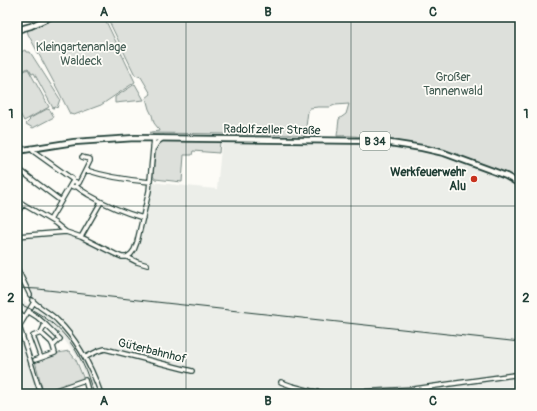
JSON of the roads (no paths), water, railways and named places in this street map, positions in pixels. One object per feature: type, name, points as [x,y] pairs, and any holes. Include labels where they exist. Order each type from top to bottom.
[{"type":"main road","points":[[17,30],[31,26],[50,17]]},
{"type":"main road","name":"Radolfzeller Straße","points":[[17,150],[74,142],[154,138],[377,141],[422,148],[444,154],[506,176],[520,184]]},
{"type":"street","points":[[127,257],[132,254],[134,250],[143,218],[150,182],[154,138]]},
{"type":"street","points":[[153,149],[163,138]]},
{"type":"street","points":[[38,147],[38,154]]},
{"type":"street","points":[[31,148],[58,170],[72,179],[73,187],[76,185],[101,202],[122,212],[143,218]]},
{"type":"street","points":[[76,185],[79,183],[90,161],[90,159],[82,156]]},
{"type":"street","points":[[17,168],[61,201]]},
{"type":"street","points":[[86,170],[99,175],[150,182]]},
{"type":"street","points":[[50,220],[72,183]]},
{"type":"street","points":[[17,200],[72,233],[122,257],[127,257],[147,265]]},
{"type":"street","points":[[81,237],[101,202]]},
{"type":"street","points":[[17,212],[22,204]]},
{"type":"street","points":[[55,223],[66,232]]},
{"type":"street","points":[[54,233],[58,230],[55,223]]},
{"type":"street","points":[[17,236],[66,232],[72,233]]},
{"type":"street","points":[[17,268],[30,295]]},
{"type":"street","points":[[20,325],[33,301],[52,315],[68,332],[86,357],[100,394]]},
{"type":"street","points":[[29,312],[37,317],[60,340],[53,346]]},
{"type":"street","points":[[17,314],[25,317]]},
{"type":"street","points":[[17,314],[20,329],[42,394],[85,380],[89,394]]},
{"type":"street","points":[[41,333],[44,324]]},
{"type":"street","points":[[35,360],[55,353],[51,342],[41,333]]},
{"type":"street","points":[[41,333],[33,336],[41,358]]},
{"type":"street","name":"Güterbahnhof","points":[[86,357],[105,349],[192,371]]},
{"type":"street","points":[[281,382],[311,391],[341,393],[414,389],[520,375]]},
{"type":"street","points":[[64,388],[66,394]]},
{"type":"street","points":[[497,394],[520,391]]},
{"type":"railway","points":[[17,288],[38,289],[520,342]]},
{"type":"railway","points":[[17,303],[47,319],[63,334],[77,352],[94,394]]},
{"type":"place","name":"Werkfeuerwehr Alu","points":[[474,179]]},
{"type":"park label","name":"Kleingartenanlage Waldeck","points":[[81,54]]},
{"type":"park label","name":"Großer Tannenwald","points":[[453,84]]}]
